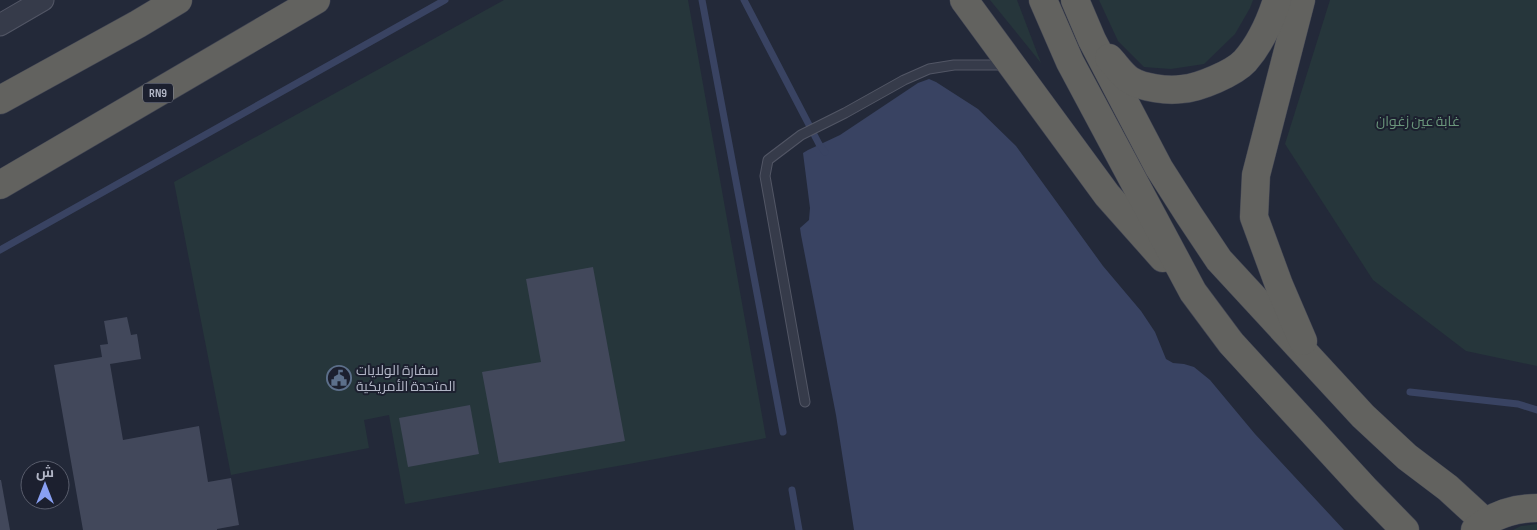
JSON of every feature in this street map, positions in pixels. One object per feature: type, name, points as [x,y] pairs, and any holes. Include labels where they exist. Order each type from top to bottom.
[{"type":"highway","points":[[0,100],[178,0]]},
{"type":"highway","name":"RN9","points":[[0,185],[316,0]]},
{"type":"highway","points":[[964,0],[1107,195],[1193,292],[1232,343],[1365,489],[1405,530]]},
{"type":"highway","points":[[1043,0],[1070,62],[1193,292]]},
{"type":"highway","points":[[1075,0],[1092,40],[1159,168],[1188,215],[1220,260],[1363,416],[1407,457],[1448,488],[1480,526],[1504,512],[1537,508]]},
{"type":"highway","points":[[1092,40],[1130,80],[1152,88],[1183,89],[1220,77],[1235,69],[1245,60],[1260,41],[1277,0]]},
{"type":"highway","points":[[1301,0],[1256,175],[1254,217],[1279,285],[1312,361]]},
{"type":"street","points":[[0,25],[43,0]]},
{"type":"lane","points":[[805,402],[765,176],[768,160],[801,135],[904,80],[929,70],[954,65],[1010,65]]},
{"type":"green space","points":[[504,0],[688,0],[766,438],[405,504],[389,415],[364,420],[369,448],[231,475],[174,182]]},
{"type":"green space","points":[[990,0],[1017,0],[1041,63]]},
{"type":"green space","points":[[1099,0],[1253,0],[1235,34],[1204,64],[1171,69],[1144,67],[1118,41]]},
{"type":"green space","name":"غابة عين زغوان","points":[[1330,0],[1537,0],[1537,366],[1466,351],[1373,280],[1285,144]]},
{"type":"green space","points":[[1537,524],[1537,530],[1513,530],[1521,526]]},
{"type":"water","points":[[929,79],[978,109],[1016,146],[1103,266],[1141,311],[1155,332],[1166,359],[1173,363],[1194,367],[1210,380],[1255,434],[1344,530],[854,530],[836,415],[800,228],[809,220],[810,208],[803,153],[840,135],[918,83]]},
{"type":"building","points":[[593,267],[625,441],[499,463],[482,372],[541,362],[526,279]]},
{"type":"building","points":[[127,317],[131,335],[137,334],[141,359],[110,364],[123,440],[199,426],[208,482],[231,478],[239,525],[217,530],[83,530],[54,365],[102,357],[100,345],[108,344],[104,321]]},
{"type":"building","points":[[470,405],[479,454],[408,467],[399,418]]},
{"type":"building","points":[[1,480],[10,530],[0,530]]},
{"type":"waterway","points":[[0,250],[445,0]]},
{"type":"waterway","points":[[702,0],[783,432]]},
{"type":"waterway","points":[[744,0],[819,144],[825,152]]},
{"type":"waterway","points":[[1410,392],[1518,404],[1537,410]]},
{"type":"waterway","points":[[792,490],[799,530]]},
{"type":"place","name":"سفارة الولايات المتحدة الأمريكية","points":[[339,378]]}]
